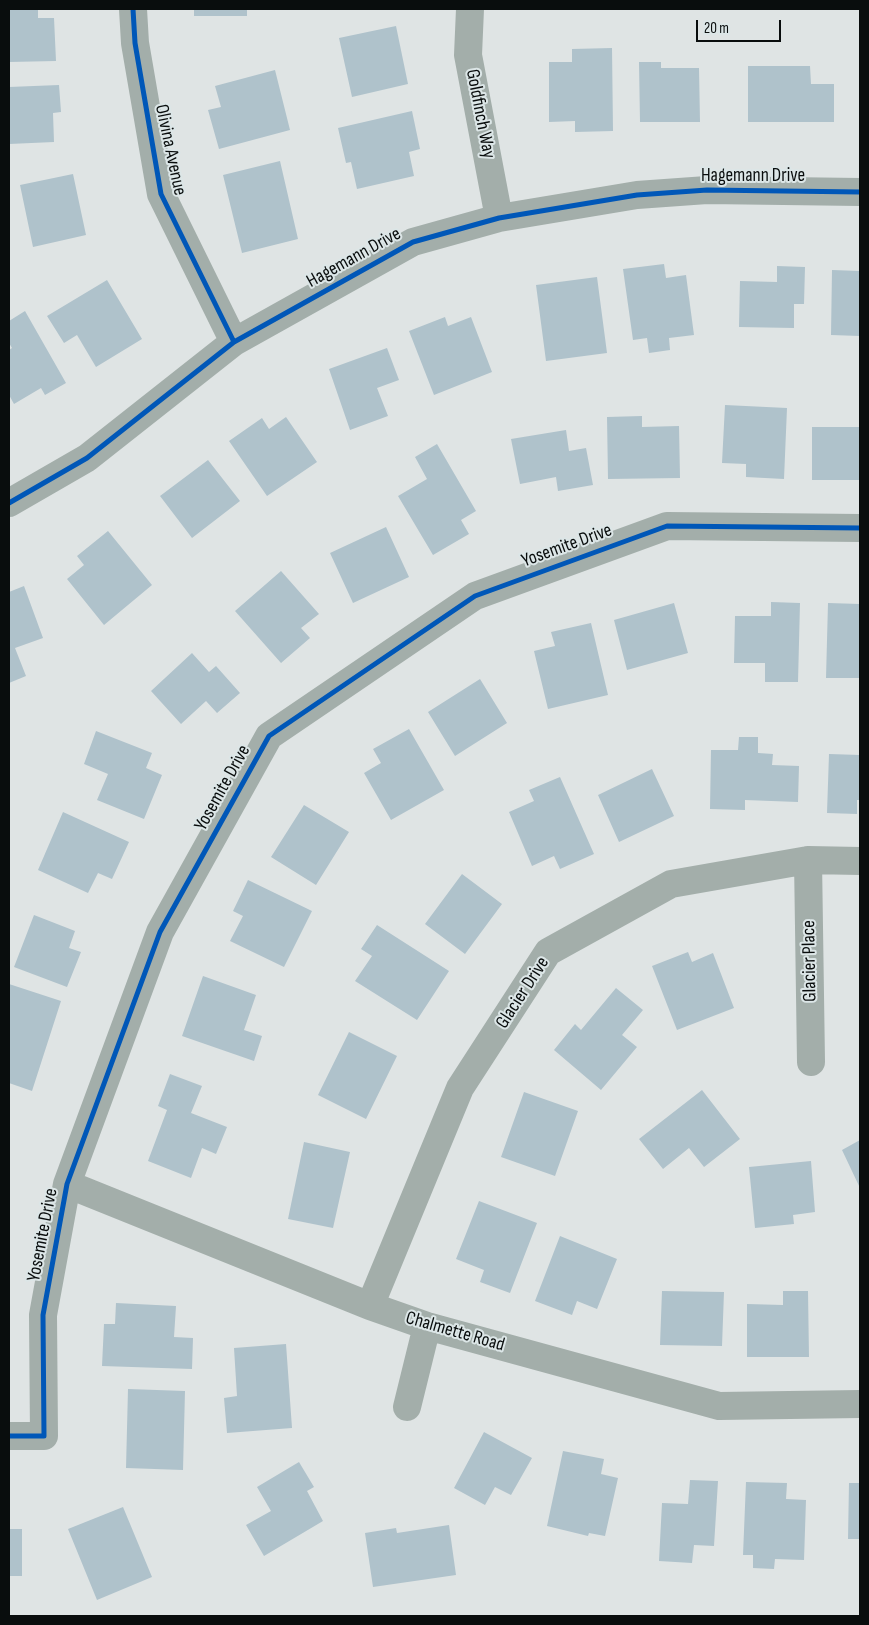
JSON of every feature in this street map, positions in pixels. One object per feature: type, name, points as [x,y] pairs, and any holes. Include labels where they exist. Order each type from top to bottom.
[{"type":"street","name":"Olivina Avenue","points":[[133,9],[134,43],[160,194],[234,342]]},
{"type":"street","name":"Goldfinch Way","points":[[470,9],[468,56],[499,218]]},
{"type":"street","name":"Hagemann Drive","points":[[9,503],[86,458],[234,342],[413,242],[499,218],[637,195],[707,190],[860,192]]},
{"type":"street","name":"Yosemite Drive","points":[[9,1436],[44,1436],[43,1315],[67,1184],[160,932],[269,736],[475,596],[667,526],[860,528]]},
{"type":"street","name":"Glacier Drive","points":[[370,1306],[460,1088],[548,952],[670,884],[808,860],[860,861]]},
{"type":"street","name":"Glacier Place","points":[[808,860],[811,1062]]},
{"type":"street","name":"Chalmette Road","points":[[67,1184],[370,1306],[427,1326],[719,1406],[860,1404]]},
{"type":"street","points":[[407,1407],[427,1326]]},
{"type":"building","points":[[9,9],[38,9],[38,18],[54,18],[56,61],[9,62]]},
{"type":"building","points":[[194,9],[247,9],[247,16],[194,16]]},
{"type":"building","points":[[396,26],[408,84],[352,97],[339,38]]},
{"type":"building","points":[[612,48],[613,131],[575,132],[575,121],[549,122],[549,62],[572,62],[572,49]]},
{"type":"building","points":[[639,62],[661,62],[661,68],[699,68],[700,122],[640,122]]},
{"type":"building","points":[[748,66],[810,66],[811,84],[834,84],[834,122],[748,122]]},
{"type":"building","points":[[275,70],[290,130],[219,149],[208,110],[221,107],[215,86]]},
{"type":"building","points":[[59,85],[61,112],[53,113],[54,142],[9,144],[9,87]]},
{"type":"building","points":[[412,111],[420,149],[409,152],[414,176],[357,189],[351,162],[346,163],[338,128]]},
{"type":"building","points":[[280,161],[298,239],[242,253],[223,175]]},
{"type":"building","points":[[73,174],[86,235],[33,247],[20,185]]},
{"type":"building","points":[[664,264],[666,278],[686,275],[694,335],[669,338],[670,350],[649,353],[647,338],[633,340],[623,269]]},
{"type":"building","points":[[777,266],[805,267],[804,304],[794,304],[794,328],[739,327],[740,281],[777,282]]},
{"type":"building","points":[[832,270],[860,271],[860,336],[831,335]]},
{"type":"building","points":[[597,277],[607,353],[546,361],[536,285]]},
{"type":"building","points":[[107,280],[142,339],[96,367],[77,335],[64,343],[47,316]]},
{"type":"building","points":[[25,311],[66,383],[45,395],[41,388],[14,404],[9,395],[9,350],[12,348],[9,343],[9,321]]},
{"type":"building","points":[[445,317],[448,326],[471,317],[492,372],[434,395],[409,331]]},
{"type":"building","points":[[387,348],[399,380],[377,388],[388,416],[350,430],[329,369]]},
{"type":"building","points":[[725,405],[787,408],[784,479],[746,477],[746,464],[722,463]]},
{"type":"building","points":[[642,416],[642,427],[679,426],[680,478],[608,479],[607,417]]},
{"type":"building","points":[[286,417],[317,462],[267,496],[229,441],[262,418],[269,429]]},
{"type":"building","points":[[812,427],[860,427],[860,480],[812,480]]},
{"type":"building","points":[[566,430],[569,451],[586,448],[593,485],[558,491],[556,477],[520,484],[511,439]]},
{"type":"building","points":[[437,444],[476,511],[461,520],[469,534],[433,555],[398,496],[427,479],[415,457]]},
{"type":"building","points":[[208,460],[240,501],[192,538],[160,496]]},
{"type":"building","points":[[386,527],[409,577],[353,603],[330,553]]},
{"type":"building","points":[[108,531],[152,585],[104,625],[67,579],[84,565],[77,556]]},
{"type":"building","points":[[281,571],[319,614],[301,628],[310,638],[281,663],[235,611]]},
{"type":"building","points":[[24,586],[43,638],[15,648],[26,676],[9,683],[9,592]]},
{"type":"building","points":[[771,602],[800,603],[798,682],[765,682],[765,663],[734,663],[735,616],[771,616]]},
{"type":"building","points":[[674,603],[688,653],[627,670],[614,620]]},
{"type":"building","points":[[828,603],[860,604],[860,678],[826,678]]},
{"type":"building","points":[[591,623],[608,695],[548,709],[534,651],[555,646],[551,632]]},
{"type":"building","points":[[192,653],[209,672],[216,666],[240,693],[217,713],[206,701],[181,724],[151,691]]},
{"type":"building","points":[[480,679],[507,723],[455,756],[428,712]]},
{"type":"building","points":[[409,729],[444,790],[391,820],[364,773],[381,763],[373,749]]},
{"type":"building","points":[[96,731],[152,753],[146,768],[162,775],[144,819],[97,800],[108,774],[84,764]]},
{"type":"building","points":[[739,737],[758,737],[758,753],[773,754],[772,765],[799,766],[798,802],[745,800],[745,810],[710,809],[711,750],[738,750]]},
{"type":"building","points":[[829,754],[860,755],[860,800],[857,800],[857,814],[827,813]]},
{"type":"building","points":[[652,769],[674,816],[619,842],[598,795]]},
{"type":"building","points":[[560,777],[594,854],[560,869],[554,856],[532,866],[509,812],[534,801],[529,790]]},
{"type":"building","points":[[304,805],[349,832],[316,885],[271,857]]},
{"type":"building","points":[[63,812],[129,842],[112,879],[98,873],[88,893],[38,870]]},
{"type":"building","points":[[462,874],[502,904],[465,954],[425,924]]},
{"type":"building","points":[[248,880],[312,911],[284,967],[230,941],[243,916],[233,911]]},
{"type":"building","points":[[34,915],[75,931],[69,948],[81,952],[67,987],[14,967]]},
{"type":"building","points":[[377,925],[449,971],[417,1020],[355,981],[372,956],[361,949]]},
{"type":"building","points":[[688,952],[692,962],[713,953],[734,1008],[677,1030],[652,966]]},
{"type":"building","points":[[203,976],[256,995],[244,1030],[262,1036],[254,1061],[182,1036]]},
{"type":"building","points":[[9,984],[61,1001],[32,1091],[9,1083]]},
{"type":"building","points":[[616,988],[643,1010],[622,1035],[637,1047],[601,1090],[554,1050],[575,1024],[581,1030]]},
{"type":"building","points":[[349,1032],[397,1056],[366,1119],[318,1095]]},
{"type":"building","points":[[170,1074],[202,1086],[191,1113],[227,1127],[216,1154],[202,1148],[191,1178],[148,1161],[167,1110],[158,1106]]},
{"type":"building","points":[[702,1090],[740,1139],[704,1167],[689,1148],[663,1169],[639,1139]]},
{"type":"building","points":[[524,1092],[578,1111],[555,1176],[501,1157]]},
{"type":"building","points":[[860,1140],[860,1188],[842,1150]]},
{"type":"building","points":[[304,1142],[350,1152],[333,1228],[288,1219]]},
{"type":"building","points":[[811,1161],[815,1212],[793,1215],[794,1224],[755,1228],[749,1167]]},
{"type":"building","points":[[479,1201],[537,1223],[510,1293],[480,1282],[484,1270],[456,1259]]},
{"type":"building","points":[[560,1236],[617,1259],[597,1309],[577,1301],[572,1315],[535,1301]]},
{"type":"building","points":[[662,1291],[724,1292],[722,1346],[660,1345]]},
{"type":"building","points":[[783,1291],[808,1291],[809,1357],[747,1357],[747,1304],[783,1305]]},
{"type":"building","points":[[116,1303],[176,1306],[174,1337],[193,1338],[192,1369],[102,1366],[104,1324],[115,1324]]},
{"type":"building","points":[[286,1344],[292,1428],[227,1433],[224,1398],[237,1396],[234,1348]]},
{"type":"building","points":[[128,1389],[185,1391],[183,1470],[126,1468]]},
{"type":"building","points":[[484,1432],[532,1458],[511,1495],[495,1487],[485,1505],[454,1488]]},
{"type":"building","points":[[563,1451],[604,1459],[601,1474],[618,1478],[605,1536],[589,1533],[588,1536],[547,1526]]},
{"type":"building","points":[[299,1462],[314,1487],[307,1491],[323,1521],[264,1556],[246,1525],[271,1511],[257,1487]]},
{"type":"building","points":[[690,1480],[718,1481],[714,1546],[694,1545],[692,1563],[659,1561],[662,1503],[688,1504]]},
{"type":"building","points":[[746,1482],[787,1483],[786,1499],[806,1500],[804,1560],[775,1559],[774,1569],[753,1568],[753,1555],[743,1555]]},
{"type":"building","points":[[849,1483],[860,1483],[860,1539],[848,1539]]},
{"type":"building","points":[[123,1507],[152,1577],[97,1600],[68,1529]]},
{"type":"building","points":[[449,1525],[456,1575],[373,1587],[365,1533],[396,1528],[397,1533]]},
{"type":"building","points":[[9,1529],[22,1529],[22,1576],[9,1576]]},
{"type":"cycle path","points":[[133,9],[135,43],[161,194],[234,342]]},
{"type":"cycle path","points":[[9,503],[87,458],[234,342],[413,242],[499,218],[637,195],[707,190],[860,192]]},
{"type":"cycle path","points":[[9,1436],[44,1436],[43,1315],[67,1184],[160,932],[269,736],[475,596],[667,526],[860,528]]}]
